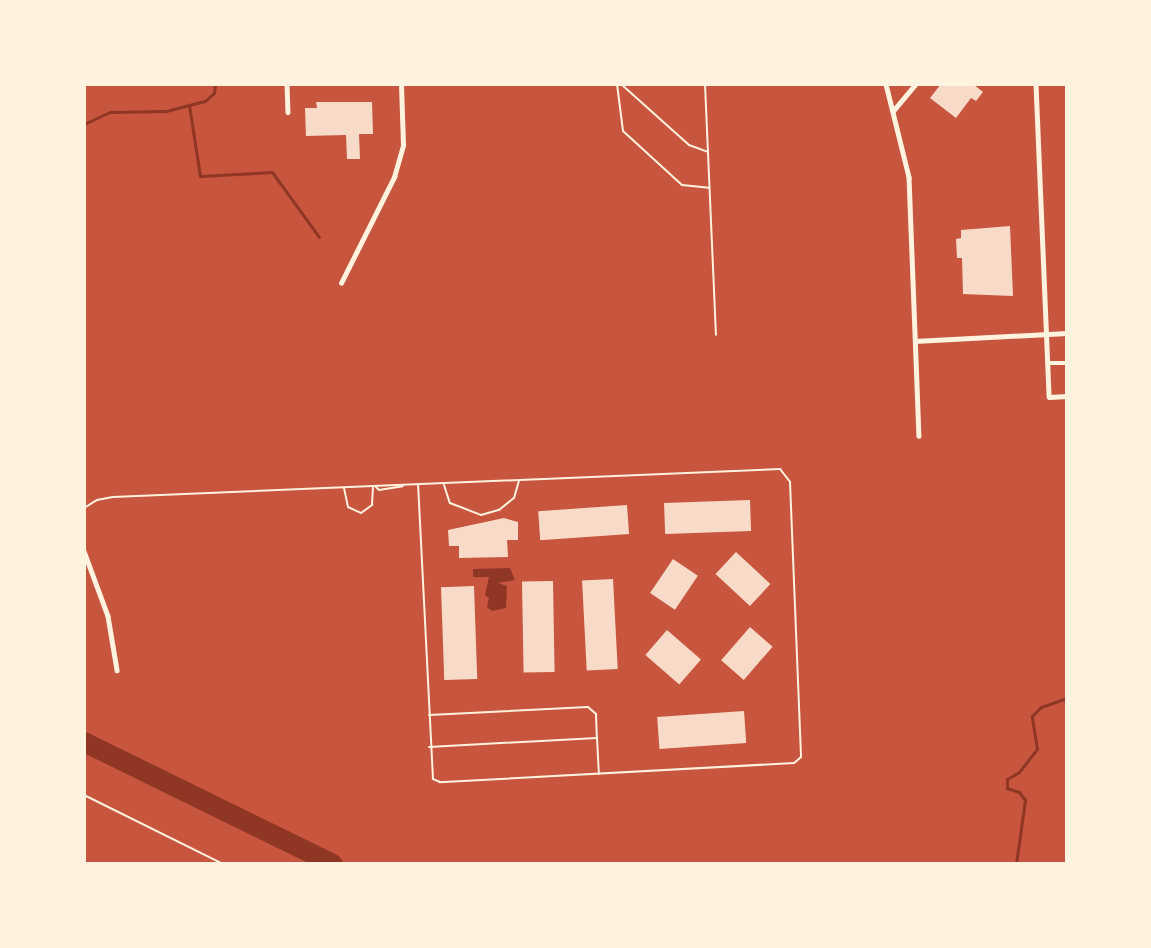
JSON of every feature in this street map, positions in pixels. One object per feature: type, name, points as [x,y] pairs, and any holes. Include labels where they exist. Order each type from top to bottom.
[{"type":"street","points":[[287,84],[288,112]]},
{"type":"street","points":[[341,283],[394,177],[403,146],[401,84]]},
{"type":"street","points":[[886,84],[909,177],[919,436]]},
{"type":"street","points":[[893,111],[916,84]]},
{"type":"street","points":[[1036,84],[1049,397],[1067,396]]},
{"type":"street","points":[[915,340],[1067,333]]},
{"type":"street","points":[[1048,363],[1067,363]]},
{"type":"street","points":[[84,551],[108,616],[117,670]]},
{"type":"lane","points":[[617,84],[623,131],[682,185],[709,188]]},
{"type":"lane","points":[[621,84],[689,145],[708,152]]},
{"type":"lane","points":[[705,84],[716,335]]},
{"type":"lane","points":[[84,508],[97,500],[113,497],[375,487],[378,484],[444,485],[780,469],[790,482],[801,757],[794,762],[440,782],[431,772],[429,747],[418,486]]},
{"type":"lane","points":[[444,485],[450,503],[481,515],[499,510],[514,498],[519,481]]},
{"type":"lane","points":[[375,487],[379,490],[403,486]]},
{"type":"lane","points":[[344,488],[348,507],[361,513],[372,505],[375,487]]},
{"type":"lane","points":[[428,715],[588,707],[596,714],[599,774]]},
{"type":"lane","points":[[429,747],[597,738]]},
{"type":"path","points":[[84,795],[224,864]]},
{"type":"shaded area","points":[[510,568],[515,580],[498,583],[507,586],[506,608],[492,611],[487,607],[489,598],[485,595],[489,577],[473,577],[473,569]]},
{"type":"building","points":[[941,84],[973,84],[983,92],[976,101],[971,98],[956,118],[930,98]]},
{"type":"building","points":[[316,102],[372,102],[373,134],[359,134],[360,159],[347,159],[346,135],[306,136],[305,108],[317,108]]},
{"type":"building","points":[[1010,226],[1013,296],[963,294],[962,258],[957,258],[956,239],[961,238],[961,230]]},
{"type":"building","points":[[750,500],[751,531],[665,534],[664,503]]},
{"type":"building","points":[[627,505],[629,534],[540,540],[538,511]]},
{"type":"building","points":[[504,518],[518,522],[518,540],[507,540],[508,557],[459,558],[459,546],[449,546],[448,530]]},
{"type":"building","points":[[736,552],[770,584],[750,606],[716,574]]},
{"type":"building","points":[[673,559],[698,576],[675,610],[650,593]]},
{"type":"building","points":[[613,579],[618,669],[587,670],[582,581]]},
{"type":"building","points":[[553,581],[555,672],[524,673],[522,582]]},
{"type":"building","points":[[474,586],[477,679],[444,680],[441,587]]},
{"type":"building","points":[[750,627],[773,647],[744,680],[721,660]]},
{"type":"building","points":[[667,630],[701,660],[679,684],[645,655]]},
{"type":"building","points":[[744,711],[746,743],[659,749],[657,717]]},
{"type":"waterway","points":[[84,124],[110,112],[166,111],[205,101],[214,93],[215,84]]},
{"type":"waterway","points":[[189,105],[200,176],[272,172],[319,237]]},
{"type":"waterway","points":[[1016,864],[1025,800],[1019,792],[1007,788],[1007,779],[1019,772],[1037,749],[1032,716],[1041,707],[1067,698]]},
{"type":"waterway","points":[[84,742],[333,864]]}]
